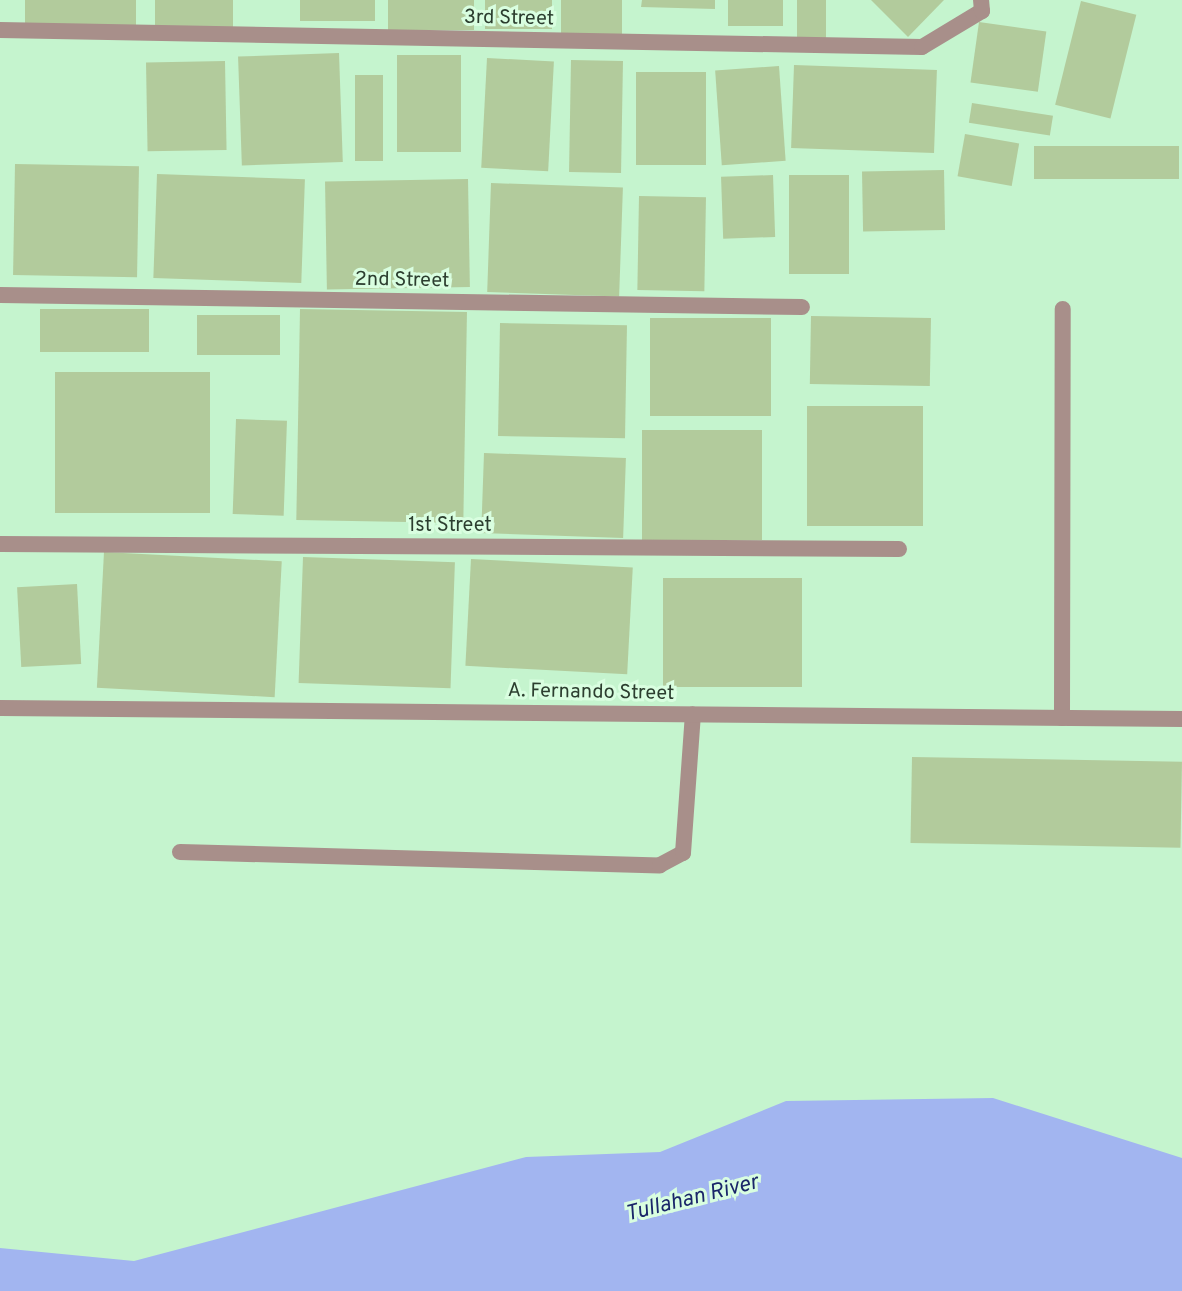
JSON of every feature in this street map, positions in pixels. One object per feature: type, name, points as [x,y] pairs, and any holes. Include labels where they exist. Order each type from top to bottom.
[{"type":"street","name":"3rd Street","points":[[0,30],[922,47],[982,11],[981,0]]},
{"type":"street","name":"2nd Street","points":[[0,295],[802,307]]},
{"type":"street","points":[[1062,718],[1063,309]]},
{"type":"street","name":"1st Street","points":[[0,544],[899,549]]},
{"type":"street","name":"A. Fernando Street","points":[[0,708],[1182,719]]},
{"type":"street","points":[[180,852],[660,865],[683,853],[693,714]]},
{"type":"water","name":"Tullahan River","points":[[993,1098],[1182,1158],[1182,1291],[0,1291],[0,1248],[134,1261],[526,1157],[660,1152],[786,1101]]},
{"type":"building","points":[[25,0],[136,0],[136,25],[25,25]]},
{"type":"building","points":[[155,0],[233,0],[233,27],[155,27]]},
{"type":"building","points":[[300,0],[375,0],[375,21],[300,21]]},
{"type":"building","points":[[388,0],[474,0],[474,30],[388,30]]},
{"type":"building","points":[[485,0],[552,0],[552,29],[485,29]]},
{"type":"building","points":[[561,0],[622,0],[622,37],[561,37]]},
{"type":"building","points":[[642,0],[715,0],[715,9],[641,7]]},
{"type":"building","points":[[728,0],[783,0],[783,26],[728,26]]},
{"type":"building","points":[[797,0],[826,0],[826,39],[797,39]]},
{"type":"building","points":[[871,0],[944,0],[908,37]]},
{"type":"building","points":[[1081,1],[1136,15],[1110,119],[1055,105]]},
{"type":"building","points":[[979,22],[1046,31],[1038,92],[971,82]]},
{"type":"building","points":[[339,53],[343,162],[242,165],[238,57]]},
{"type":"building","points":[[397,55],[461,55],[461,152],[397,152]]},
{"type":"building","points":[[487,58],[554,62],[548,171],[481,168]]},
{"type":"building","points":[[571,60],[623,61],[621,173],[569,172]]},
{"type":"building","points":[[225,61],[227,150],[148,151],[146,62]]},
{"type":"building","points":[[794,65],[937,70],[934,153],[791,148]]},
{"type":"building","points":[[779,66],[786,161],[722,165],[715,70]]},
{"type":"building","points":[[636,72],[706,72],[706,165],[636,165]]},
{"type":"building","points":[[355,75],[383,75],[383,161],[355,161]]},
{"type":"building","points":[[972,103],[1053,116],[1050,136],[969,123]]},
{"type":"building","points":[[965,134],[1019,144],[1012,186],[958,176]]},
{"type":"building","points":[[1034,146],[1179,146],[1179,179],[1034,179]]},
{"type":"building","points":[[15,164],[139,166],[137,277],[13,275]]},
{"type":"building","points":[[944,170],[945,230],[863,231],[862,171]]},
{"type":"building","points":[[157,174],[305,179],[301,283],[153,278]]},
{"type":"building","points":[[773,175],[775,237],[723,239],[721,177]]},
{"type":"building","points":[[789,175],[849,175],[849,274],[789,274]]},
{"type":"building","points":[[468,179],[470,287],[327,289],[325,181]]},
{"type":"building","points":[[491,183],[623,188],[619,297],[487,292]]},
{"type":"building","points":[[639,196],[706,197],[704,291],[637,290]]},
{"type":"building","points":[[40,309],[149,309],[149,352],[40,352]]},
{"type":"building","points":[[300,309],[467,312],[463,523],[296,520]]},
{"type":"building","points":[[197,315],[280,315],[280,355],[197,355]]},
{"type":"building","points":[[811,316],[931,318],[930,386],[810,384]]},
{"type":"building","points":[[650,318],[771,318],[771,416],[650,416]]},
{"type":"building","points":[[500,323],[627,325],[625,438],[498,436]]},
{"type":"building","points":[[55,372],[210,372],[210,513],[55,513]]},
{"type":"building","points":[[807,406],[923,406],[923,526],[807,526]]},
{"type":"building","points":[[236,419],[287,421],[284,516],[233,514]]},
{"type":"building","points":[[642,430],[762,430],[762,540],[642,540]]},
{"type":"building","points":[[484,453],[626,458],[623,538],[481,533]]},
{"type":"building","points":[[104,552],[282,561],[275,697],[97,688]]},
{"type":"building","points":[[303,557],[455,562],[451,688],[299,683]]},
{"type":"building","points":[[471,559],[633,567],[627,674],[465,666]]},
{"type":"building","points":[[663,578],[802,578],[802,687],[663,687]]},
{"type":"building","points":[[77,584],[81,664],[21,667],[17,587]]},
{"type":"building","points":[[912,757],[1182,762],[1180,848],[910,843]]}]
